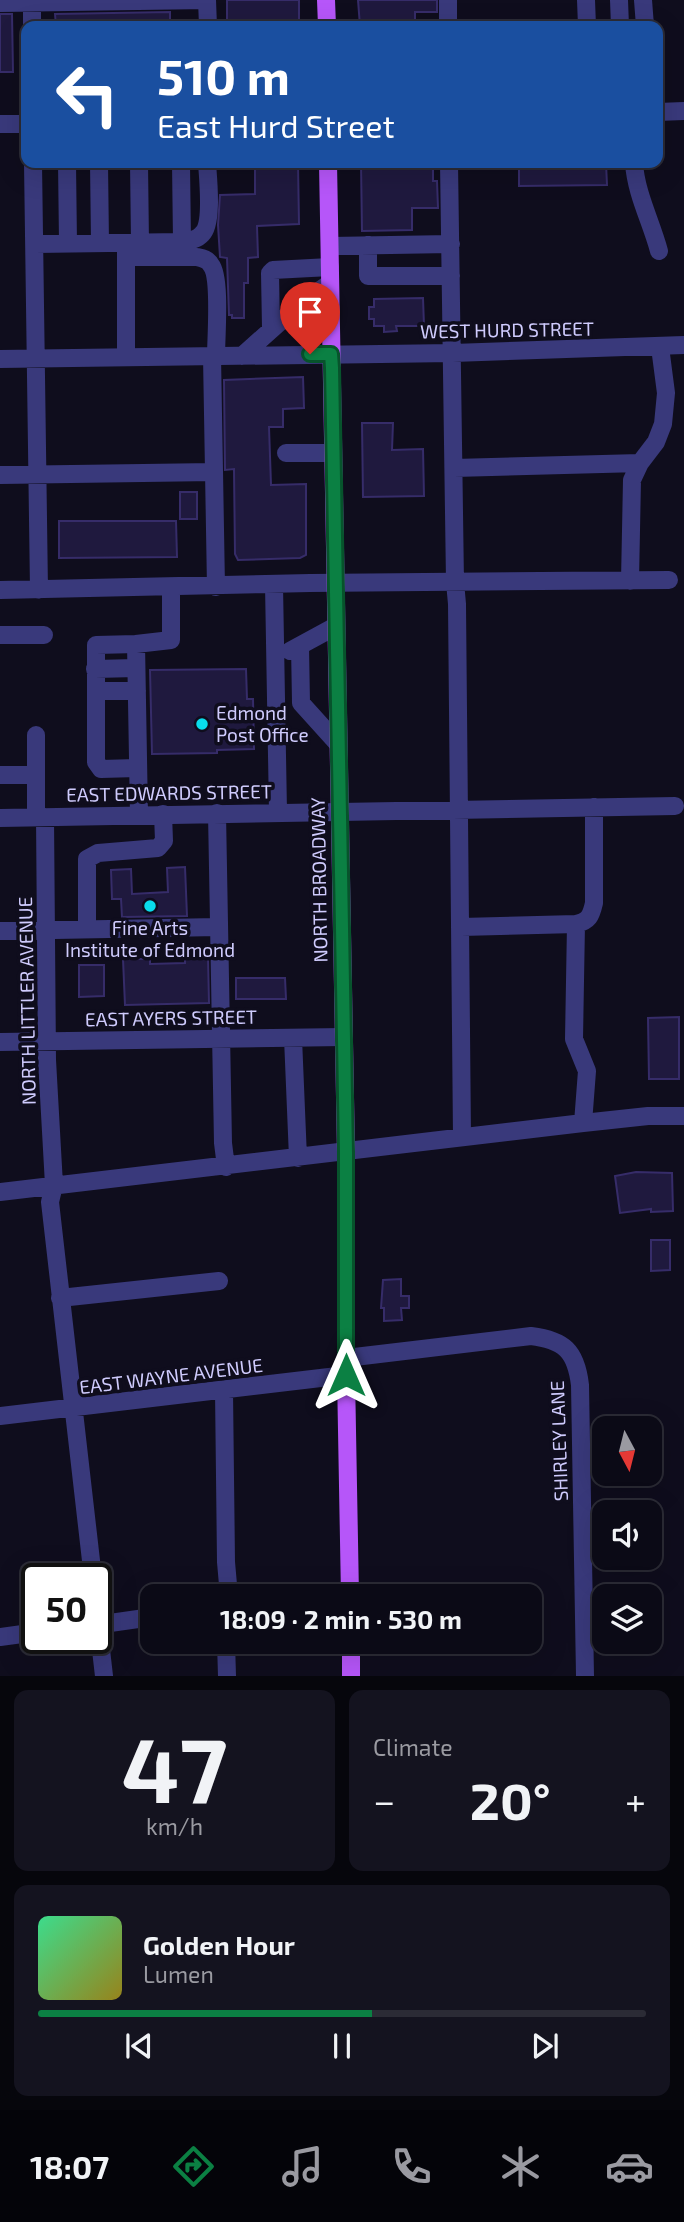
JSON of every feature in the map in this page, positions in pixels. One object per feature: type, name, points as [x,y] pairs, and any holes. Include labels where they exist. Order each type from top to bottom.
[{"type":"main road","points":[[326,0],[327,21]]},
{"type":"main road","name":"NORTH BROADWAY","points":[[328,168],[346,1152],[346,1584]]},
{"type":"main road","points":[[351,1654],[351,1676]]},
{"type":"street","points":[[0,3],[207,0],[208,21]]},
{"type":"street","points":[[448,0],[448,21]]},
{"type":"street","points":[[586,0],[587,21]]},
{"type":"street","points":[[619,0],[620,21]]},
{"type":"street","points":[[643,0],[645,21]]},
{"type":"street","points":[[32,1],[32,21]]},
{"type":"street","points":[[663,112],[684,111]]},
{"type":"street","points":[[0,124],[21,124]]},
{"type":"street","points":[[33,168],[39,590]]},
{"type":"street","points":[[66,168],[68,243]]},
{"type":"street","points":[[99,168],[100,243]]},
{"type":"street","points":[[126,357],[131,248],[139,168]]},
{"type":"street","points":[[181,168],[181,242]]},
{"type":"street","points":[[131,248],[194,240],[204,234],[208,224],[208,168]]},
{"type":"street","points":[[449,168],[462,1138]]},
{"type":"street","points":[[635,168],[640,198],[659,251]]},
{"type":"street","points":[[35,244],[100,243],[204,258],[211,265],[216,282],[216,587]]},
{"type":"street","points":[[330,246],[451,244]]},
{"type":"street","points":[[368,246],[368,276],[451,276]]},
{"type":"street","points":[[271,328],[270,273],[273,270],[330,275]]},
{"type":"street","points":[[242,356],[330,275]]},
{"type":"street","name":"WEST HURD STREET","points":[[0,359],[453,353],[684,345]]},
{"type":"street","points":[[630,581],[632,480],[640,463],[656,442],[663,424],[666,393],[660,347]]},
{"type":"street","points":[[286,453],[333,453]]},
{"type":"street","points":[[454,468],[640,463]]},
{"type":"street","points":[[0,475],[214,472]]},
{"type":"street","points":[[0,590],[669,580]]},
{"type":"street","points":[[274,585],[278,812]]},
{"type":"street","points":[[138,768],[101,769],[97,765],[95,647],[97,644],[136,644],[171,639],[171,587]]},
{"type":"street","points":[[275,660],[336,626]]},
{"type":"street","points":[[0,635],[44,635]]},
{"type":"street","points":[[136,644],[139,814]]},
{"type":"street","points":[[300,646],[301,703],[338,744]]},
{"type":"street","points":[[95,668],[136,668]]},
{"type":"street","points":[[96,691],[136,691]]},
{"type":"street","name":"NORTH LITTLER AVENUE","points":[[36,735],[46,929],[46,1041],[54,1185],[50,1202],[91,1563]]},
{"type":"street","points":[[0,775],[36,775]]},
{"type":"street","name":"EAST EDWARDS STREET","points":[[0,818],[675,806]]},
{"type":"street","points":[[461,927],[585,922],[591,915],[594,903],[594,807]]},
{"type":"street","points":[[217,813],[220,1038],[226,1167]]},
{"type":"street","points":[[88,928],[87,859],[97,853],[158,848],[164,841],[163,814]]},
{"type":"street","points":[[576,924],[574,1039],[587,1072],[583,1123]]},
{"type":"street","points":[[0,931],[218,926]]},
{"type":"street","name":"EAST AYERS STREET","points":[[0,1042],[343,1037]]},
{"type":"street","points":[[293,1038],[298,1158]]},
{"type":"street","points":[[0,1192],[583,1123],[648,1116],[684,1116]]},
{"type":"street","points":[[60,1298],[219,1281]]},
{"type":"street","name":"SHIRLEY LANE","points":[[346,1367],[531,1336],[559,1343],[570,1352],[576,1362],[580,1385],[585,1676]]},
{"type":"street","name":"EAST WAYNE AVENUE","points":[[0,1416],[224,1391],[346,1367]]},
{"type":"street","points":[[224,1391],[228,1584]]},
{"type":"street","points":[[112,1622],[140,1619]]},
{"type":"street","points":[[0,1637],[21,1634]]},
{"type":"street","points":[[101,1654],[104,1676]]},
{"type":"street","points":[[226,1654],[227,1676]]},
{"type":"building","points":[[227,0],[299,0],[299,21],[227,21]]},
{"type":"building","points":[[358,0],[437,0],[437,12],[415,12],[415,21],[360,21]]},
{"type":"building","points":[[170,12],[170,21],[56,21],[55,14]]},
{"type":"building","points":[[0,14],[12,14],[13,72],[0,72]]},
{"type":"building","points":[[255,168],[298,168],[299,224],[257,226],[258,257],[248,258],[248,283],[244,283],[244,318],[232,318],[232,315],[229,315],[227,258],[220,257],[220,195],[255,194]]},
{"type":"building","points":[[361,168],[433,168],[433,181],[437,181],[438,208],[412,208],[412,230],[362,231]]},
{"type":"building","points":[[519,168],[606,168],[607,185],[519,186]]},
{"type":"building","points":[[423,298],[424,326],[396,326],[397,331],[384,332],[384,326],[374,326],[374,319],[369,319],[369,307],[374,307],[374,299]]},
{"type":"building","points":[[303,377],[304,408],[283,409],[283,427],[269,427],[271,485],[306,484],[306,555],[300,558],[238,560],[235,554],[234,469],[225,470],[224,380]]},
{"type":"building","points":[[362,423],[393,423],[392,450],[423,449],[424,496],[363,497]]},
{"type":"building","points":[[180,492],[197,492],[197,519],[180,519]]},
{"type":"building","points":[[59,521],[176,521],[177,557],[59,558]]},
{"type":"building","name":"Edmond Post Office","points":[[246,669],[247,699],[253,699],[254,749],[217,750],[217,753],[152,754],[150,670]]},
{"type":"building","name":"Fine Arts Institute of Edmond","points":[[185,867],[187,916],[122,917],[121,899],[112,899],[111,870],[131,869],[132,894],[168,892],[167,868]]},
{"type":"building","points":[[208,957],[209,1003],[125,1005],[123,959],[150,959],[150,964],[185,963],[185,958]]},
{"type":"building","points":[[79,965],[104,965],[104,996],[79,997]]},
{"type":"building","points":[[236,978],[285,978],[286,999],[236,999]]},
{"type":"building","points":[[679,1017],[679,1079],[649,1079],[648,1018]]},
{"type":"building","points":[[636,1172],[672,1173],[673,1211],[651,1212],[651,1209],[620,1213],[615,1176]]},
{"type":"building","points":[[651,1240],[670,1240],[670,1270],[651,1271]]},
{"type":"building","points":[[401,1279],[401,1296],[409,1296],[409,1308],[401,1308],[402,1320],[384,1321],[384,1308],[381,1308],[383,1280]]},
{"type":"place","name":"Edmond Post Office","points":[[202,724]]},
{"type":"place","name":"Fine Arts Institute of Edmond","points":[[150,906]]},
{"type":"route","points":[[310,354],[331,354],[332,368],[346,1152],[346,1375]]}]
